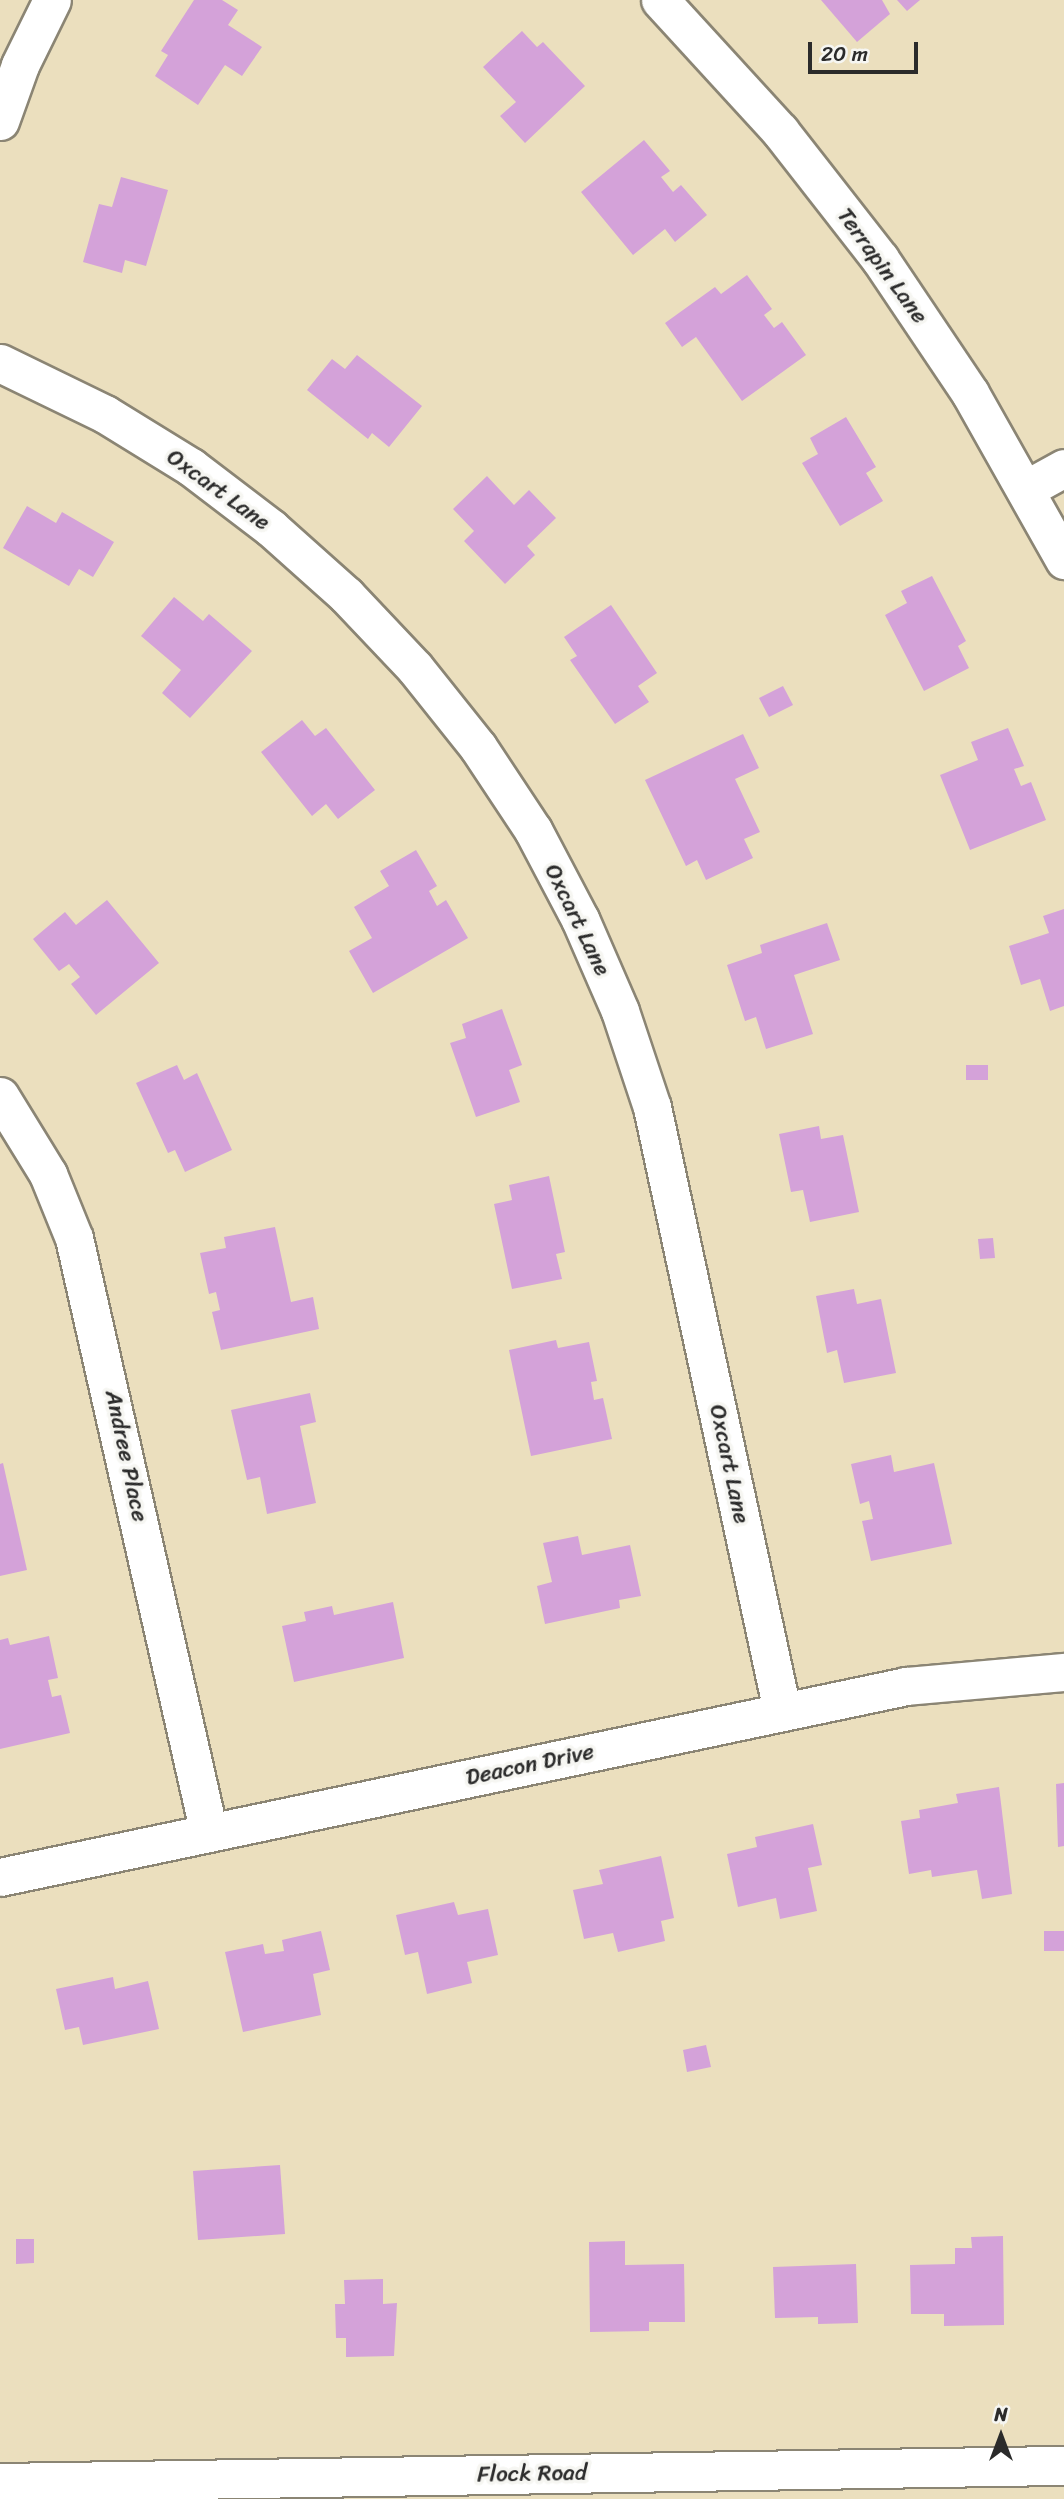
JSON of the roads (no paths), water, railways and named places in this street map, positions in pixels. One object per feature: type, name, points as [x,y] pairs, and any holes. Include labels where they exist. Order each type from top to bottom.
[{"type":"main road","name":"Flock Road","points":[[0,2483],[1064,2466]]},
{"type":"street","points":[[0,121],[20,65],[52,0]]},
{"type":"street","name":"Terrapin Lane","points":[[660,0],[780,131],[880,258],[970,393],[1064,560]]},
{"type":"street","name":"Oxcart Lane","points":[[0,363],[105,414],[191,467],[271,527],[346,595],[415,668],[478,747],[533,830],[600,965],[652,1107],[782,1711]]},
{"type":"street","points":[[1026,489],[1064,468]]},
{"type":"street","name":"Andree Place","points":[[0,1096],[48,1174],[74,1238],[209,1833]]},
{"type":"street","name":"Deacon Drive","points":[[0,1877],[906,1686],[1064,1672]]}]
